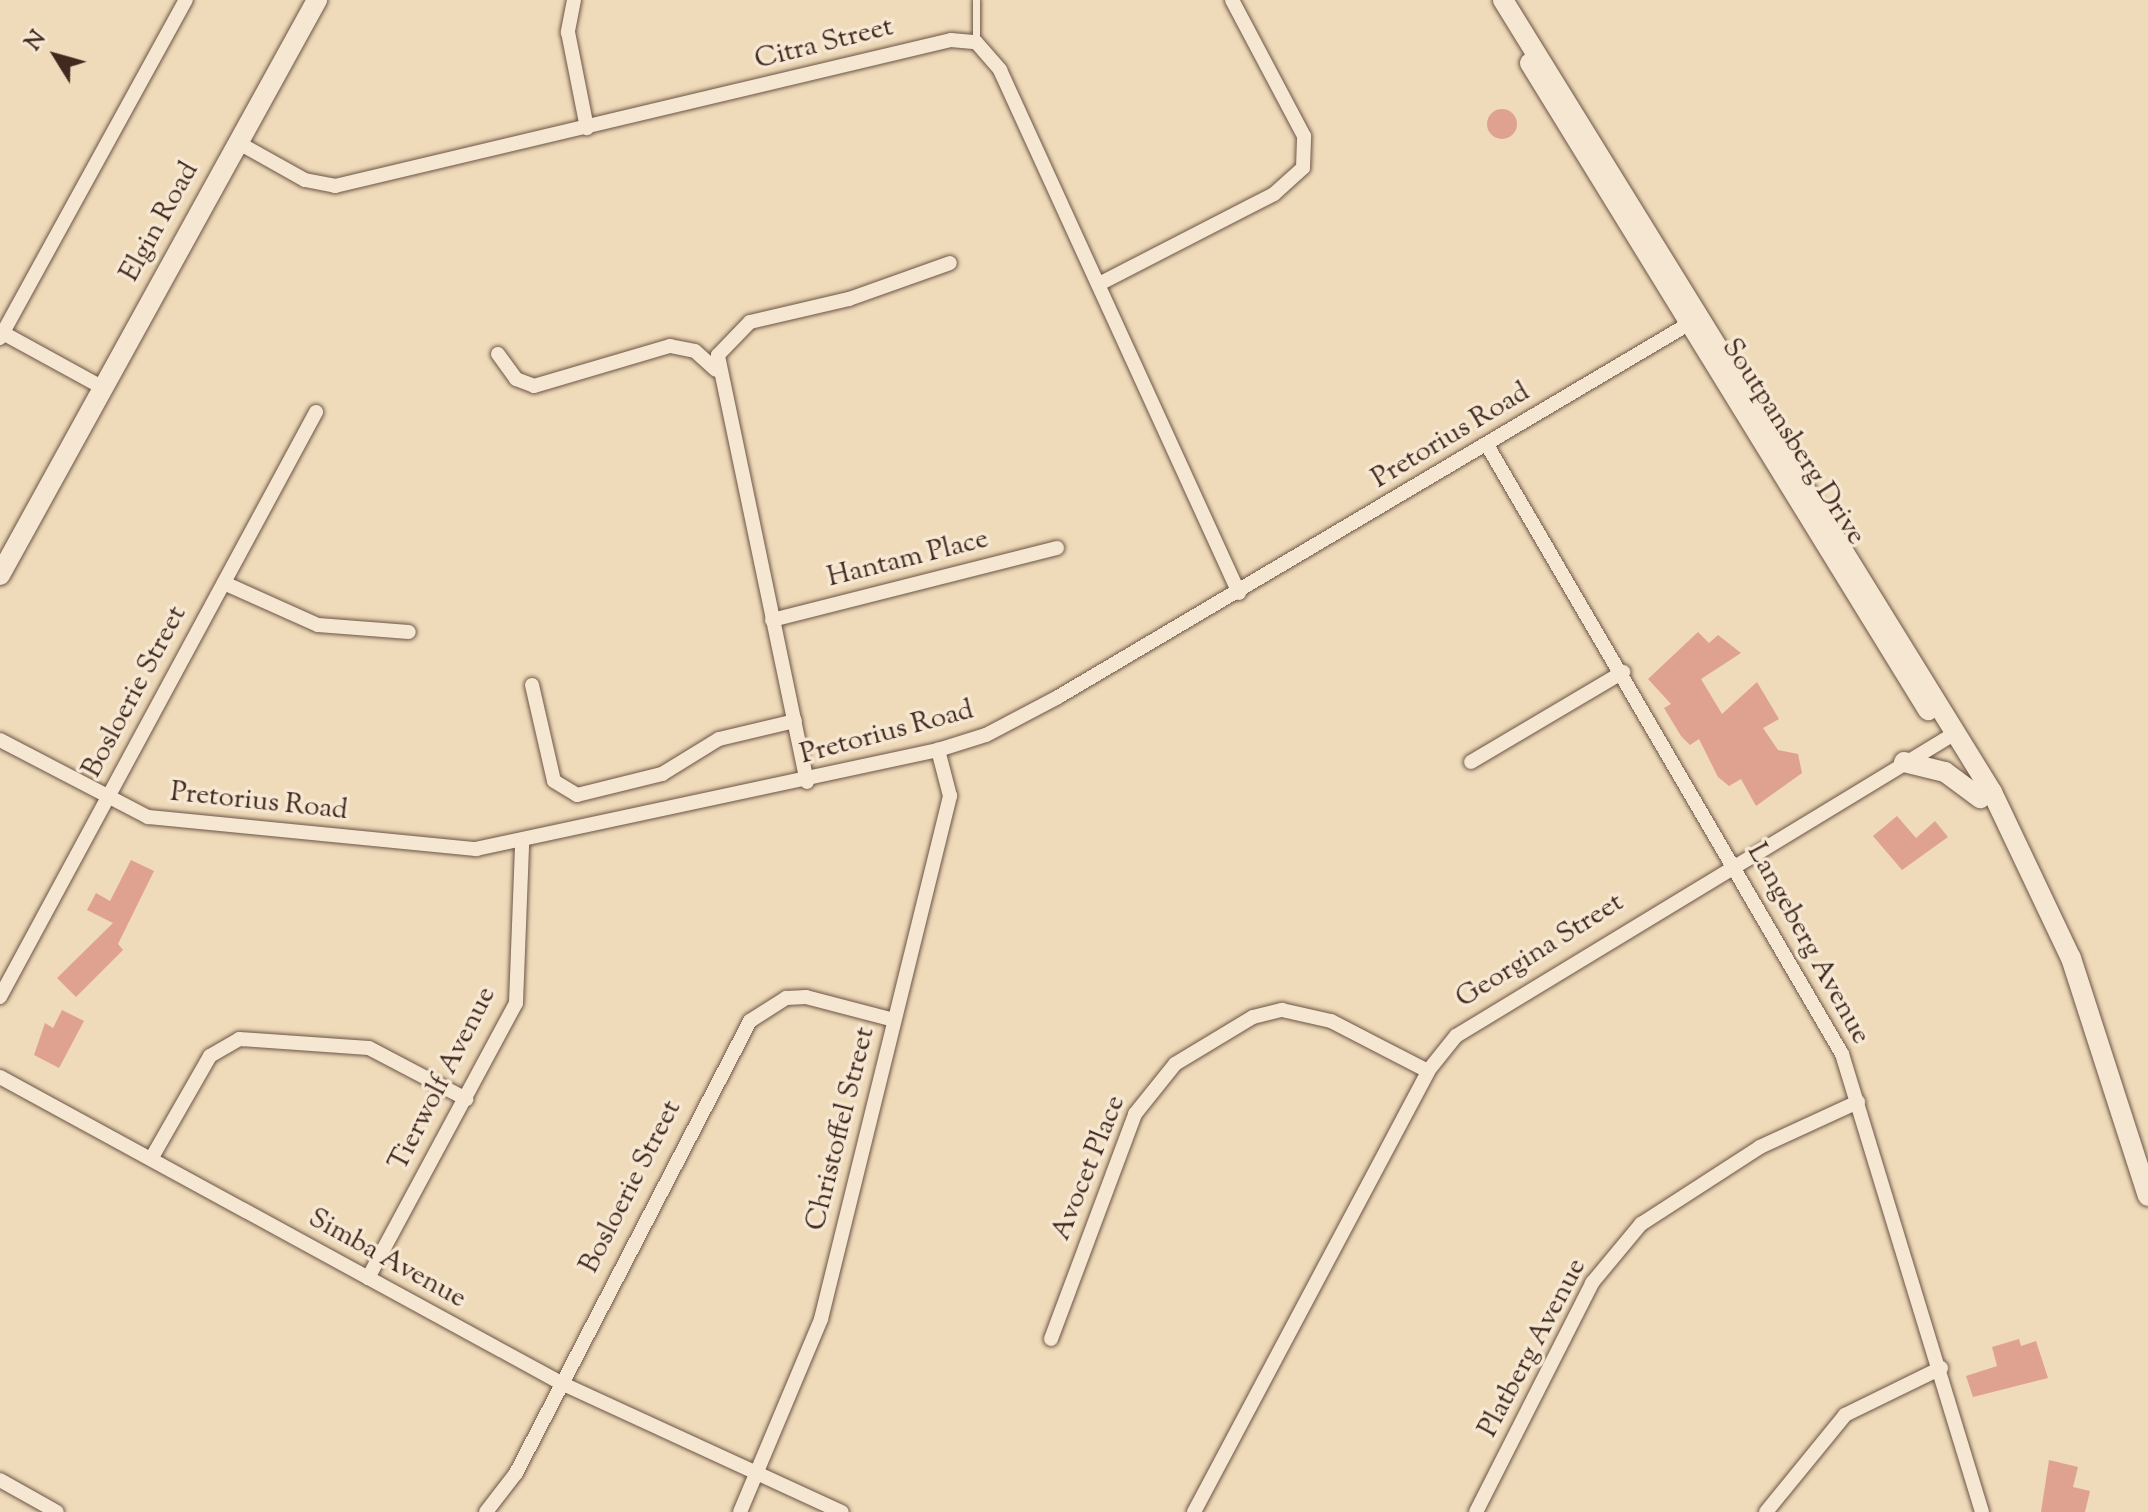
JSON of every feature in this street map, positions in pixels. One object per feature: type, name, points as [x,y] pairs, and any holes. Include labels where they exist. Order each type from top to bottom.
[{"type":"street","points":[[100,386],[2,335],[186,0]]},
{"type":"street","name":"Elgin Road","points":[[2,561],[317,0]]},
{"type":"street","points":[[574,0],[568,32],[587,128]]},
{"type":"street","points":[[1099,284],[1274,194],[1303,168],[1304,136],[1232,0]]},
{"type":"street","name":"Soutpansberg Drive","points":[[1502,2],[1693,321],[1951,736],[2049,912],[2084,993],[2148,1196]]},
{"type":"street","name":"Citra Street","points":[[237,142],[305,180],[335,186],[951,40],[976,42]]},
{"type":"street","points":[[976,42],[1000,70],[1239,593]]},
{"type":"street","points":[[807,782],[716,370],[730,335],[750,322],[849,299],[950,263]]},
{"type":"street","name":"Pretorius Road","points":[[0,740],[106,801],[167,820],[476,849],[522,844],[938,750],[1004,727],[1239,593],[1693,321]]},
{"type":"street","points":[[498,354],[516,379],[534,386],[670,346],[695,351],[716,370]]},
{"type":"street","name":"Bosloerie Street","points":[[0,997],[316,412]]},
{"type":"street","name":"Langeberg Avenue","points":[[1487,445],[1623,672],[1842,1054],[1941,1368],[1982,1512]]},
{"type":"street","name":"Hantam Place","points":[[772,620],[1057,548]]},
{"type":"street","points":[[224,583],[318,625],[409,632]]},
{"type":"street","points":[[1471,762],[1623,672]]},
{"type":"street","points":[[532,685],[554,781],[577,795],[662,774],[719,739],[795,721]]},
{"type":"street","name":"Soutpansberg Drive","points":[[1951,736],[1980,798],[2049,912]]},
{"type":"street","name":"Georgina Street","points":[[1194,1512],[1428,1071],[1467,1025],[1733,863],[1951,736]]},
{"type":"street","name":"Christoffel Street","points":[[740,1512],[817,1331],[950,796],[938,750]]},
{"type":"street","points":[[1904,762],[1945,772],[1980,798]]},
{"type":"street","name":"Tierwolf Avenue","points":[[368,1278],[516,1003],[522,844]]},
{"type":"street","name":"Bosloerie Street","points":[[486,1512],[516,1473],[750,1021],[786,998],[806,997],[894,1020]]},
{"type":"street","name":"Avocet Place","points":[[1051,1339],[1135,1114],[1175,1064],[1253,1017],[1282,1010],[1321,1017],[1428,1071]]},
{"type":"street","points":[[151,1159],[210,1056],[239,1039],[369,1048],[466,1099]]},
{"type":"street","name":"Simba Avenue","points":[[0,1077],[561,1383],[755,1476]]},
{"type":"street","name":"Platberg Avenue","points":[[1476,1512],[1613,1254],[1668,1203],[1858,1102]]},
{"type":"street","points":[[1766,1512],[1845,1415],[1941,1368]]},
{"type":"street","points":[[755,1476],[842,1512]]},
{"type":"street","points":[[0,1480],[57,1512]]},
{"type":"lane","points":[[976,0],[976,42]]},
{"type":"building","points":[[1502,109],[1513,113],[1517,124],[1513,135],[1502,139],[1491,135],[1487,124],[1491,113]]},
{"type":"building","points":[[1698,632],[1709,643],[1718,635],[1741,653],[1701,679],[1722,714],[1757,682],[1779,719],[1763,728],[1778,750],[1798,754],[1802,773],[1756,806],[1741,779],[1729,786],[1718,777],[1699,739],[1690,745],[1681,736],[1664,708],[1671,704],[1648,679]]},
{"type":"building","points":[[1897,816],[1916,838],[1935,821],[1948,837],[1902,870],[1873,836]]},
{"type":"building","points":[[131,860],[154,871],[118,944],[123,950],[76,997],[57,978],[113,923],[87,910],[96,893],[110,901]]},
{"type":"building","points":[[62,1010],[84,1021],[59,1068],[34,1055],[45,1023],[53,1028]]},
{"type":"building","points":[[2019,1339],[2021,1346],[2036,1341],[2048,1378],[1973,1397],[1966,1376],[1997,1366],[1992,1347]]},
{"type":"building","points":[[2049,1460],[2078,1467],[2073,1487],[2090,1491],[2085,1512],[2041,1512]]}]
